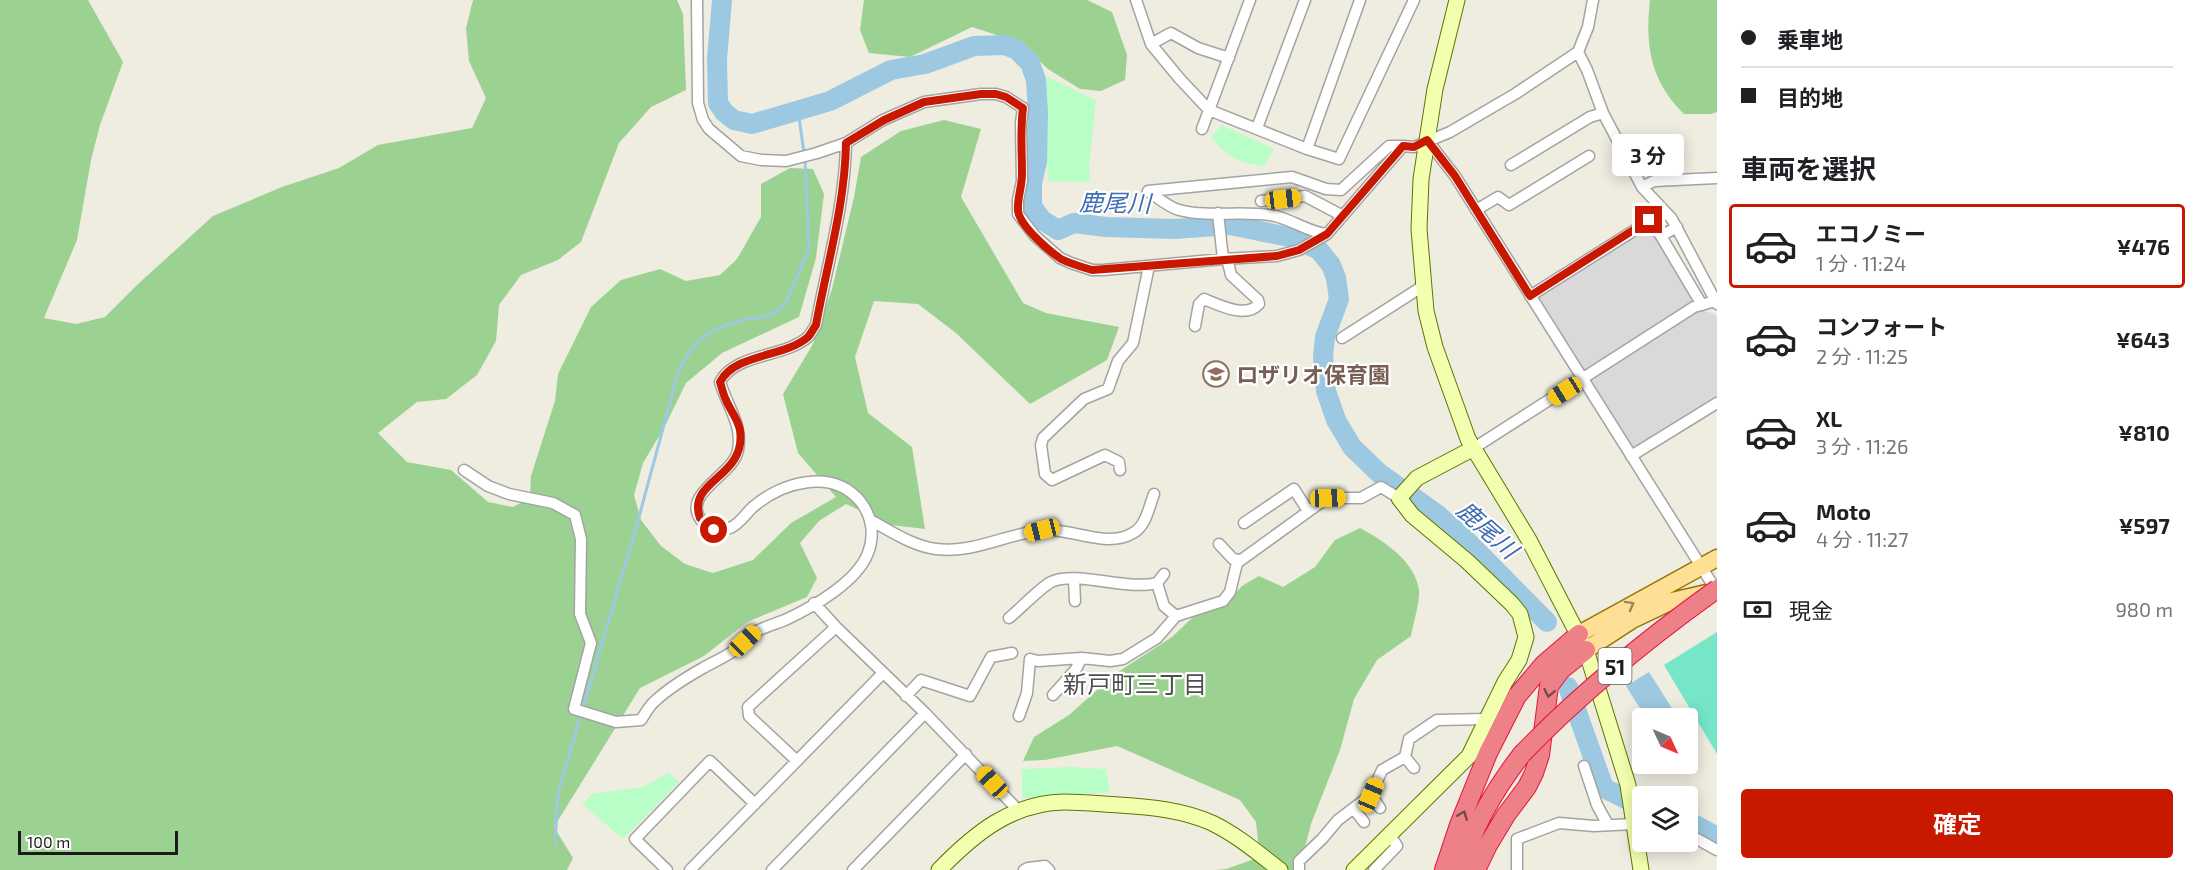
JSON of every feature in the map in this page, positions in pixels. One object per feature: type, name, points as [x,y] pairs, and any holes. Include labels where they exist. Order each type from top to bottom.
[{"type":"highway","name":"51","points":[[1460,870],[1482,812],[1522,754],[1576,700],[1627,657],[1717,590]]},
{"type":"highway","name":"51","points":[[1444,870],[1459,825],[1488,753],[1517,696],[1544,664],[1582,642]]},
{"type":"highway","name":"51","points":[[1476,870],[1488,845],[1534,772],[1540,755],[1549,686],[1582,642]]},
{"type":"main road","name":"51","points":[[1582,642],[1717,558]]},
{"type":"main road","name":"51","points":[[1582,642],[1672,601],[1717,590]]},
{"type":"street","points":[[697,0],[698,103],[703,120],[721,141],[741,156],[786,161],[846,143],[884,120],[924,102],[981,94],[1001,95],[1023,108],[1022,181],[1018,214],[1025,225],[1060,258],[1071,263],[1103,270],[1225,258],[1277,256],[1299,250],[1327,234],[1403,146]]},
{"type":"street","points":[[1136,0],[1152,44],[1209,110],[1307,149],[1339,159],[1414,0]]},
{"type":"street","points":[[1202,129],[1250,0]]},
{"type":"street","points":[[1257,128],[1305,0]]},
{"type":"street","points":[[1307,149],[1360,0]]},
{"type":"street","points":[[1457,0],[1435,89],[1421,179],[1419,229],[1423,286],[1435,347],[1468,439],[1529,540],[1582,642],[1632,803]]},
{"type":"street","points":[[1327,234],[1318,233],[1279,217],[1250,213],[1177,210],[1148,191],[1292,177],[1326,189],[1341,190],[1389,147],[1414,147],[1450,132],[1515,94],[1578,52],[1588,27],[1593,0]]},
{"type":"street","points":[[1152,44],[1171,33],[1198,48],[1229,58]]},
{"type":"street","points":[[1399,498],[1417,478],[1474,448],[1694,307],[1716,303],[1677,227],[1642,187],[1603,112],[1578,52]]},
{"type":"street","points":[[1511,165],[1590,117],[1603,112]]},
{"type":"street","points":[[1427,140],[1455,176],[1717,590]]},
{"type":"street","points":[[464,470],[488,486],[509,494],[553,503],[575,515],[581,539],[580,614],[591,643],[573,709],[616,722],[641,720],[654,702],[700,669],[736,650],[754,632],[788,619],[838,589],[861,567],[871,543],[870,520],[856,497],[844,488],[824,481],[802,483],[774,494],[754,506],[735,525],[725,529],[714,530],[706,525],[700,518],[697,502],[701,494],[728,470],[738,453],[740,430],[720,382],[724,374],[733,367],[791,346],[808,337],[816,325],[841,205],[846,174],[846,143]]},
{"type":"street","points":[[1476,210],[1498,197],[1509,205],[1589,156]]},
{"type":"street","points":[[1642,187],[1654,181],[1717,178]]},
{"type":"street","points":[[1261,201],[1305,196],[1343,216]]},
{"type":"street","points":[[1195,326],[1199,304],[1204,299],[1239,310],[1250,310],[1259,304],[1258,300],[1231,275],[1225,258],[1218,213]]},
{"type":"street","points":[[1530,296],[1649,220],[1702,305]]},
{"type":"street","points":[[1661,236],[1677,227]]},
{"type":"street","points":[[1120,470],[1119,462],[1105,455],[1052,480],[1045,474],[1041,445],[1043,438],[1084,399],[1108,389],[1118,361],[1133,343],[1149,266]]},
{"type":"street","points":[[1342,338],[1423,286]]},
{"type":"street","points":[[1631,456],[1717,403]]},
{"type":"street","points":[[1019,716],[1027,693],[1030,659],[1038,661],[1081,658],[1110,661],[1124,659],[1157,638],[1176,616],[1223,601],[1230,592],[1233,572],[1240,560],[1308,511],[1328,498],[1361,498],[1381,487],[1399,498],[1412,514],[1467,561],[1520,614],[1526,637],[1519,660],[1505,682],[1468,756],[1354,870]]},
{"type":"street","points":[[1244,524],[1294,489],[1308,511]]},
{"type":"street","points":[[870,520],[912,543],[938,549],[975,547],[1009,536],[1042,530],[1062,530],[1114,540],[1135,532],[1144,523],[1154,494]]},
{"type":"street","points":[[1219,544],[1230,557],[1240,560]]},
{"type":"street","points":[[1009,618],[1052,582],[1083,578],[1116,584],[1161,579],[1164,606],[1176,616]]},
{"type":"street","points":[[1074,579],[1075,601]]},
{"type":"street","points":[[814,603],[906,696],[926,713],[1019,811]]},
{"type":"street","points":[[797,761],[749,716],[748,707],[836,627]]},
{"type":"street","points":[[906,696],[921,680],[970,696],[991,657],[1012,653]]},
{"type":"street","points":[[1053,695],[1076,669],[1081,658]]},
{"type":"street","points":[[690,870],[883,673]]},
{"type":"street","points":[[772,870],[926,713]]},
{"type":"street","points":[[1299,870],[1299,861],[1323,839],[1338,820],[1371,795],[1382,770],[1404,757],[1409,739],[1437,720],[1487,719]]},
{"type":"street","points":[[853,870],[966,754]]},
{"type":"street","points":[[1404,757],[1414,768]]},
{"type":"street","points":[[667,870],[635,839],[710,761],[755,804]]},
{"type":"street","points":[[1584,766],[1597,805],[1608,825]]},
{"type":"street","points":[[1371,795],[1380,808]]},
{"type":"street","points":[[939,870],[966,842],[981,831],[1019,811],[1062,802],[1143,806],[1185,813],[1213,824],[1245,843],[1280,870]]},
{"type":"street","points":[[1354,809],[1364,822]]},
{"type":"street","points":[[1517,870],[1517,839],[1559,823],[1608,825],[1632,822]]},
{"type":"street","points":[[1374,870],[1397,846],[1390,835]]},
{"type":"street","points":[[1698,840],[1717,850]]},
{"type":"street","points":[[1639,852],[1641,870]]},
{"type":"street","points":[[1024,870],[1045,866],[1049,870]]},
{"type":"shaded area","points":[[1649,226],[1701,310],[1715,314],[1717,318],[1717,398],[1632,450],[1536,297]]},
{"type":"green space","points":[[0,0],[88,0],[123,62],[100,125],[91,160],[77,240],[44,318],[76,324],[105,317],[213,216],[282,187],[339,168],[378,145],[472,128],[486,98],[469,61],[466,28],[473,0],[677,0],[683,14],[686,90],[651,107],[619,143],[581,242],[558,260],[521,275],[499,305],[496,341],[477,375],[446,399],[417,402],[378,433],[407,462],[451,470],[488,502],[513,507],[530,498],[531,476],[555,401],[558,374],[591,307],[621,280],[660,269],[686,281],[720,275],[737,259],[761,217],[761,184],[790,168],[813,169],[824,194],[816,258],[799,317],[722,353],[686,383],[664,428],[643,463],[634,495],[641,520],[661,546],[685,564],[713,573],[753,560],[791,523],[836,497],[798,453],[783,394],[813,344],[832,289],[861,157],[901,131],[944,120],[981,129],[961,197],[1023,303],[1046,313],[1119,327],[1107,360],[1030,404],[956,333],[918,304],[874,301],[855,357],[868,413],[912,447],[925,529],[891,525],[846,504],[819,521],[800,543],[817,578],[807,597],[747,622],[704,656],[640,688],[554,827],[573,858],[567,870],[0,870]]},
{"type":"green space","points":[[864,0],[1087,0],[1112,12],[1127,55],[1125,80],[1101,91],[1080,89],[1048,69],[1021,43],[972,27],[910,57],[869,53],[860,30]]},
{"type":"green space","points":[[1650,0],[1717,0],[1717,112],[1684,114],[1664,89],[1652,62],[1648,32]]},
{"type":"green space","points":[[1043,75],[1096,100],[1089,164],[1090,182],[1048,181]]},
{"type":"green space","points":[[1221,125],[1274,149],[1264,166],[1240,161],[1218,145],[1211,138]]},
{"type":"green space","points":[[1360,528],[1379,539],[1405,561],[1419,590],[1417,607],[1411,636],[1377,660],[1354,699],[1340,750],[1311,824],[1299,870],[1215,870],[1226,869],[1260,857],[1256,822],[1240,800],[1117,746],[1045,760],[1023,761],[1034,737],[1069,715],[1115,674],[1172,637],[1193,617],[1226,603],[1242,586],[1259,576],[1283,587],[1315,567],[1335,540]]},
{"type":"green space","points":[[1717,632],[1717,754],[1698,722],[1698,708],[1690,708],[1664,665]]},
{"type":"green space","points":[[1071,767],[1106,769],[1110,792],[1022,798],[1022,769]]},
{"type":"green space","points":[[669,773],[679,782],[623,839],[582,804],[592,794],[642,787]]},
{"type":"water","points":[[1649,672],[1672,708],[1640,708],[1626,686]]},
{"type":"waterway","name":"鹿尾川","points":[[722,0],[717,59],[718,103],[734,120],[752,124],[830,101],[891,70],[925,64],[974,46],[1005,45],[1017,50],[1030,63],[1036,80],[1037,162],[1032,183],[1032,206],[1042,220],[1058,230],[1074,223],[1106,227],[1174,229],[1230,225],[1294,238],[1319,250],[1331,265],[1336,278],[1339,299],[1325,337],[1323,357],[1326,391],[1336,420],[1352,447],[1379,473],[1438,515],[1465,539],[1547,622]]},
{"type":"waterway","points":[[798,110],[804,153]]},
{"type":"waterway","points":[[583,708],[636,528],[678,373],[686,357],[709,333],[723,326],[776,312],[787,300],[809,249],[805,159]]},
{"type":"waterway","name":"鹿尾川","points":[[1568,687],[1604,788],[1632,802]]},
{"type":"waterway","points":[[555,844],[558,793],[581,714]]},
{"type":"waterway","name":"鹿尾川","points":[[1698,827],[1717,837]]},
{"type":"place","name":"ロザリオ保育園","points":[[1216,374]]},
{"type":"district","name":"新戸町三丁目","points":[[1135,683]]},
{"type":"route","points":[[714,530],[700,518],[697,502],[701,494],[732,465],[738,453],[740,430],[720,382],[724,374],[733,367],[791,346],[808,337],[816,325],[841,205],[846,174],[846,143],[884,120],[924,102],[996,94],[1006,97],[1023,108],[1022,181],[1018,214],[1035,236],[1060,258],[1092,270],[1277,256],[1299,250],[1327,234],[1403,146],[1414,147],[1427,140],[1455,176],[1530,296],[1649,220]]}]
